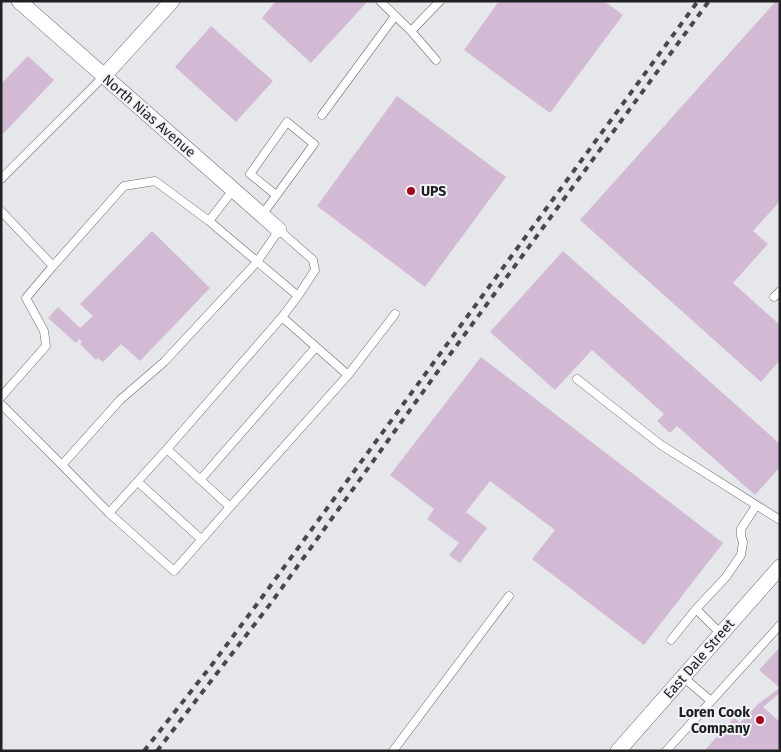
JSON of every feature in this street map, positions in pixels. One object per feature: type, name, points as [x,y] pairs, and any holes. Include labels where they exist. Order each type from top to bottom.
[{"type":"street","name":"North Nias Avenue","points":[[19,1],[279,230]]},
{"type":"street","points":[[104,76],[172,1]]},
{"type":"street","name":"East Dale Street","points":[[618,751],[780,567]]},
{"type":"lane","points":[[380,1],[411,30],[436,60]]},
{"type":"lane","points":[[411,30],[440,1]]},
{"type":"lane","points":[[322,115],[395,16]]},
{"type":"lane","points":[[1,180],[104,76]]},
{"type":"lane","points":[[262,215],[276,196],[314,144],[287,122],[250,174],[276,196]]},
{"type":"lane","points":[[1,397],[46,346],[44,331],[26,298],[124,186],[155,181],[209,221],[298,296]]},
{"type":"lane","points":[[209,221],[233,190]]},
{"type":"lane","points":[[1,211],[53,266]]},
{"type":"lane","points":[[62,465],[120,400],[164,362],[257,262],[279,230],[313,260],[315,270],[282,316],[138,482],[108,513]]},
{"type":"lane","points":[[1,404],[108,513],[174,571],[348,375],[395,314]]},
{"type":"lane","points":[[282,316],[348,375]]},
{"type":"lane","points":[[200,480],[316,347]]},
{"type":"lane","points":[[578,379],[661,445],[780,520]]},
{"type":"lane","points":[[167,449],[230,507]]},
{"type":"lane","points":[[138,482],[201,540]]},
{"type":"lane","points":[[671,640],[696,609],[726,577],[741,555],[744,542],[741,536],[741,529],[756,506]]},
{"type":"lane","points":[[393,751],[509,596]]},
{"type":"lane","points":[[696,609],[721,634]]},
{"type":"lane","points":[[666,751],[780,625]]},
{"type":"lane","points":[[683,677],[711,701]]},
{"type":"building","points":[[276,1],[368,1],[311,63],[262,18]]},
{"type":"building","points":[[499,1],[604,1],[623,15],[550,113],[464,50]]},
{"type":"building","points":[[776,1],[780,1],[780,201],[753,231],[768,244],[733,283],[780,325],[780,360],[761,382],[580,220]]},
{"type":"building","points":[[211,26],[273,81],[236,122],[175,67]]},
{"type":"building","points":[[28,56],[54,80],[1,136],[1,84]]},
{"type":"building","name":"UPS","points":[[397,96],[506,177],[425,287],[317,206]]},
{"type":"building","points":[[152,231],[210,288],[140,361],[121,344],[103,362],[98,358],[96,360],[80,344],[82,342],[79,339],[76,343],[48,318],[58,307],[80,328],[93,316],[80,304]]},
{"type":"building","points":[[563,251],[780,444],[780,467],[755,495],[677,426],[670,433],[657,421],[664,414],[592,350],[555,390],[490,332]]},
{"type":"building","points":[[481,357],[723,543],[644,645],[532,559],[555,530],[490,481],[466,512],[487,528],[460,563],[449,555],[459,543],[427,519],[434,509],[390,475]]},
{"type":"building","name":"Loren Cook Company","points":[[780,647],[780,688],[759,670]]},
{"type":"building","name":"Loren Cook Company","points":[[780,688],[780,693],[763,707],[780,722],[780,751],[704,751],[734,718],[740,723],[758,704]]},
{"type":"railway","points":[[144,751],[263,596],[698,1]]},
{"type":"railway","points":[[157,751],[271,603],[709,1]]},
{"type":"place","name":"UPS","points":[[411,191]]},
{"type":"place","name":"Loren Cook Company","points":[[760,720]]}]
